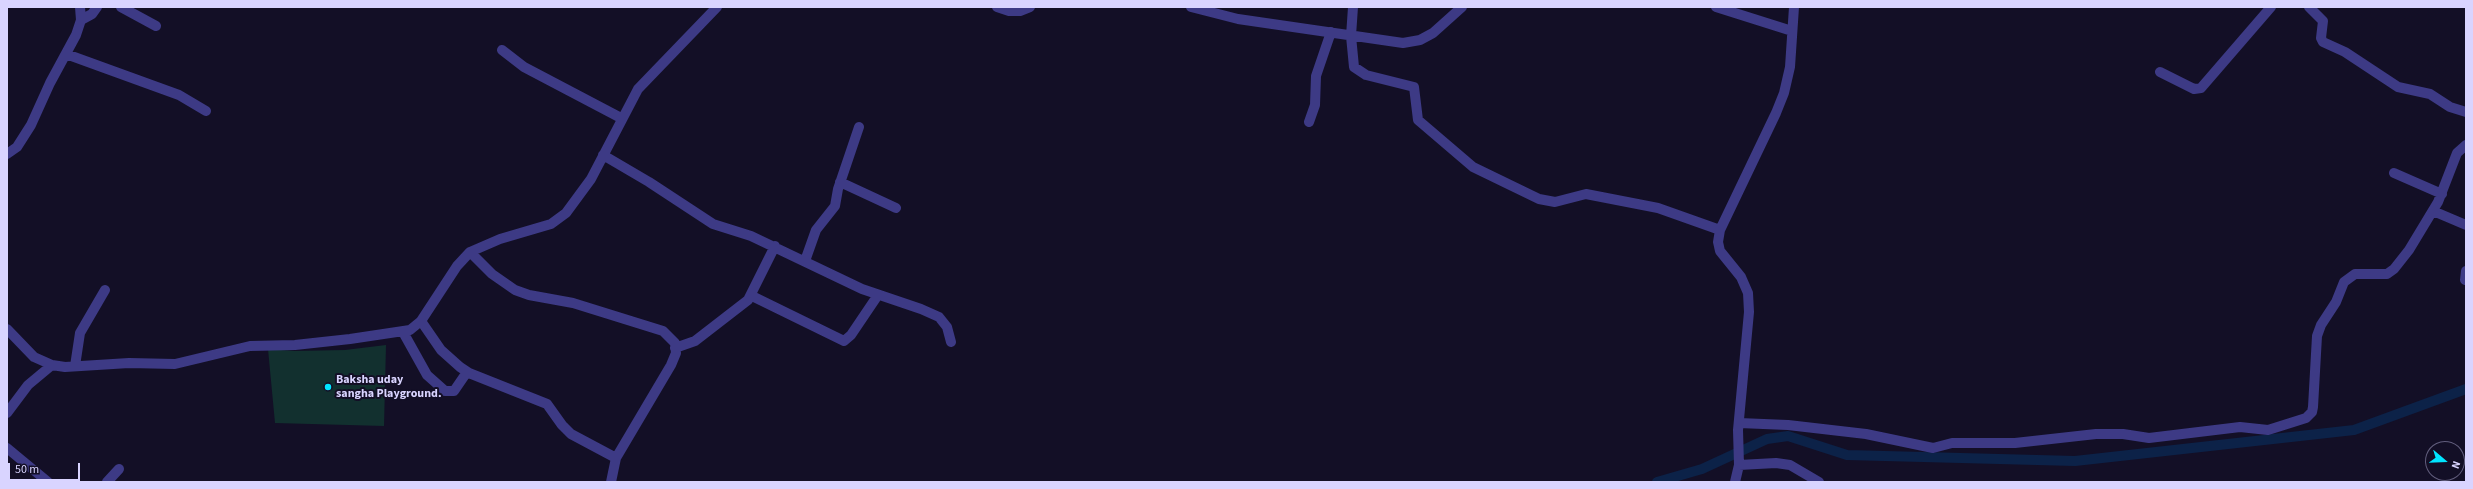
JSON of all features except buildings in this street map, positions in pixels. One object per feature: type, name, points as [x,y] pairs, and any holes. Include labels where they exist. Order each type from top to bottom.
[{"type":"street","points":[[7,154],[17,147],[31,125],[76,35],[81,20],[80,7]]},
{"type":"street","points":[[81,20],[92,14],[97,7]]},
{"type":"street","points":[[121,7],[156,26]]},
{"type":"street","points":[[7,329],[34,357],[52,365],[75,366],[128,363],[175,364],[250,346],[295,345],[403,332],[421,321],[457,266],[470,252],[500,239],[551,224],[566,213],[584,191],[621,118],[641,85],[717,7]]},
{"type":"street","points":[[997,7],[1014,11],[1030,7]]},
{"type":"street","points":[[1191,7],[1238,19],[1351,36],[1412,42],[1440,28],[1462,7]]},
{"type":"street","points":[[1353,7],[1351,36],[1354,67],[1366,75],[1414,87],[1418,120],[1473,167],[1539,199],[1555,202],[1586,194],[1658,208],[1720,230]]},
{"type":"street","points":[[1716,7],[1792,31]]},
{"type":"street","points":[[1735,482],[1739,460],[1738,426],[1749,312],[1748,293],[1741,277],[1720,251],[1718,242],[1720,230],[1776,113],[1784,93],[1790,67],[1794,7]]},
{"type":"street","points":[[2160,72],[2194,88],[2201,88],[2271,7]]},
{"type":"street","points":[[2309,7],[2323,21],[2321,38],[2323,42],[2345,52],[2398,87],[2430,94],[2450,107],[2466,112]]},
{"type":"street","points":[[1309,122],[1315,104],[1316,76],[1330,32]]},
{"type":"street","points":[[502,50],[524,67],[621,118]]},
{"type":"street","points":[[66,54],[179,95],[206,111]]},
{"type":"street","points":[[805,261],[816,230],[835,206],[840,182],[859,127]]},
{"type":"street","points":[[1738,426],[1788,425],[1866,434],[1933,448],[1952,443],[2015,443],[2096,434],[2123,434],[2149,438],[2245,426],[2272,429],[2306,418],[2312,412],[2317,336],[2320,325],[2336,302],[2346,279],[2354,274],[2390,273],[2409,250],[2433,211],[2442,194],[2457,153],[2466,145]]},
{"type":"street","points":[[603,155],[649,182],[712,224],[775,246],[878,295],[922,309],[939,317],[947,327],[951,342]]},
{"type":"street","points":[[2394,173],[2442,194]]},
{"type":"street","points":[[840,182],[896,208]]},
{"type":"street","points":[[2433,211],[2466,225]]},
{"type":"street","points":[[675,348],[699,338],[752,296],[775,246]]},
{"type":"street","points":[[470,252],[492,274],[515,290],[529,295],[573,303],[663,331],[672,340],[676,353],[671,365],[657,393],[616,458],[610,482]]},
{"type":"street","points":[[75,366],[80,333],[105,290]]},
{"type":"street","points":[[752,296],[844,341],[852,336],[878,295]]},
{"type":"street","points":[[421,321],[441,350],[467,372],[547,404],[562,425],[571,434],[616,458]]},
{"type":"street","points":[[403,332],[427,375],[445,391],[454,391],[467,372]]},
{"type":"street","points":[[7,413],[28,385],[52,365]]},
{"type":"street","points":[[7,448],[48,482]]},
{"type":"street","points":[[1739,460],[1776,462],[1790,465],[1819,482]]},
{"type":"street","points":[[107,482],[118,469]]},
{"type":"green space","name":"Baksha uday sangha Playground.","points":[[386,345],[384,426],[275,423],[268,349],[295,351],[345,350]]},
{"type":"waterway","points":[[1657,482],[1702,469],[1767,439],[1788,436],[1847,455],[2075,461],[2354,430],[2466,389]]},
{"type":"place","name":"Baksha uday sangha Playground.","points":[[328,387]]}]
